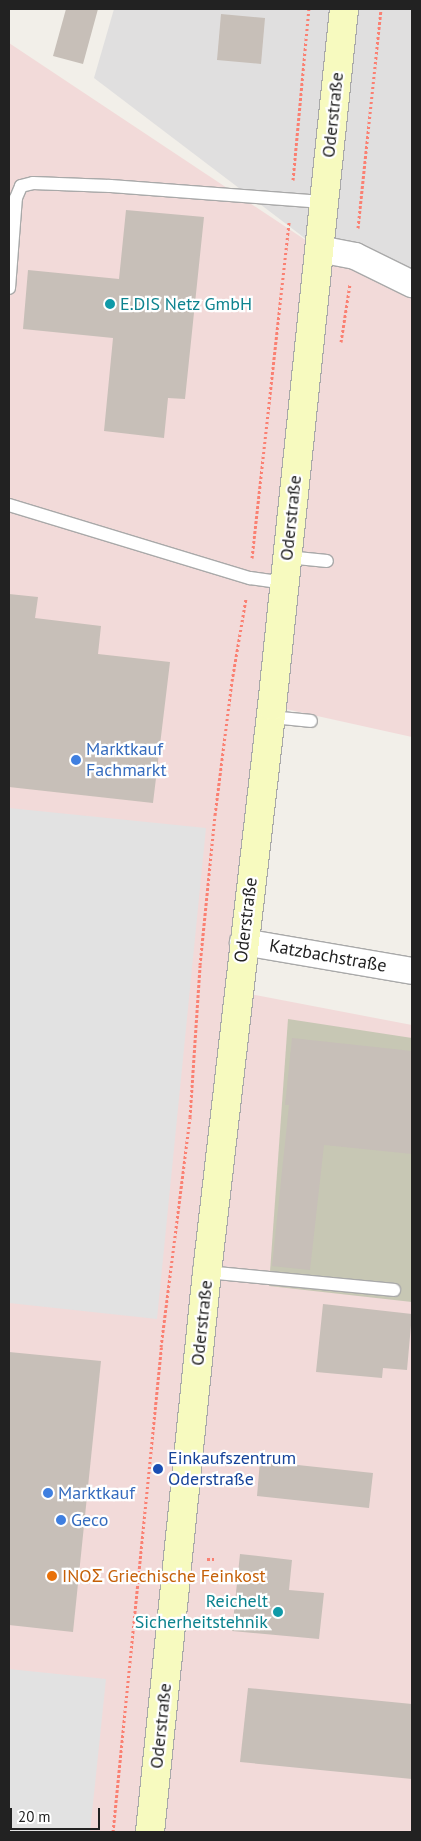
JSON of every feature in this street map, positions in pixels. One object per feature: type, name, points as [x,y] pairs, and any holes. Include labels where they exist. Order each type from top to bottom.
[{"type":"main road","name":"Oderstraße","points":[[150,1832],[207,1272],[271,717],[344,9]]},
{"type":"street","points":[[319,249],[355,256],[412,284]]},
{"type":"street","name":"Katzbachstraße","points":[[244,942],[412,971]]},
{"type":"lane","points":[[9,288],[16,198],[21,186],[33,183],[110,186],[323,202]]},
{"type":"lane","points":[[9,505],[250,578],[327,561]]},
{"type":"lane","points":[[271,717],[311,721]]},
{"type":"lane","points":[[207,1272],[394,1290]]},
{"type":"path","points":[[113,1832],[162,1338],[190,1117],[200,965],[216,815],[232,681],[250,578],[302,103],[309,9]]},
{"type":"path","points":[[340,348],[355,256],[381,9]]},
{"type":"path","points":[[151,1447],[160,1448]]},
{"type":"shaded area","points":[[114,9],[412,9],[412,284],[319,249],[94,78]]},
{"type":"shaded area","points":[[9,43],[319,249],[412,284],[412,737],[272,706],[239,992],[412,1025],[412,1832],[9,1832]]},
{"type":"shaded area","points":[[9,808],[206,828],[157,1319],[9,1303]]},
{"type":"shaded area","points":[[288,1019],[412,1038],[412,1302],[269,1286]]},
{"type":"shaded area","points":[[9,1669],[106,1679],[90,1832],[9,1832]]},
{"type":"building","points":[[66,9],[98,9],[83,64],[53,56]]},
{"type":"building","points":[[221,14],[265,18],[261,64],[217,60]]},
{"type":"building","name":"E.DIS Netz GmbH","points":[[126,210],[204,217],[185,399],[168,398],[164,438],[104,431],[113,338],[23,329],[28,270],[119,279]]},
{"type":"building","points":[[9,594],[38,597],[35,618],[101,626],[98,654],[170,662],[153,803],[9,787]]},
{"type":"building","points":[[292,1038],[412,1051],[412,1154],[324,1145],[310,1270],[272,1266],[289,1105],[285,1105]]},
{"type":"building","points":[[323,1304],[412,1314],[407,1370],[383,1368],[382,1378],[316,1372]]},
{"type":"building","name":"Marktkauf","points":[[9,1352],[101,1361],[73,1632],[9,1625]]},
{"type":"building","points":[[260,1461],[373,1473],[369,1508],[257,1496]]},
{"type":"building","name":"Reichelt Sicherheitstehnik","points":[[240,1554],[292,1560],[289,1590],[324,1593],[319,1639],[232,1631]]},
{"type":"building","points":[[248,1688],[412,1704],[412,1779],[240,1762]]},
{"type":"place","name":"E.DIS Netz GmbH","points":[[110,304]]},
{"type":"place","name":"Marktkauf Fachmarkt","points":[[76,760]]},
{"type":"place","name":"Einkaufszentrum Oderstraße","points":[[158,1469]]},
{"type":"place","name":"Marktkauf","points":[[48,1493]]},
{"type":"place","name":"Geco","points":[[61,1520]]},
{"type":"place","name":"INOΣ Griechische Feinkost","points":[[52,1576]]},
{"type":"place","name":"Reichelt Sicherheitstehnik","points":[[278,1612]]}]
